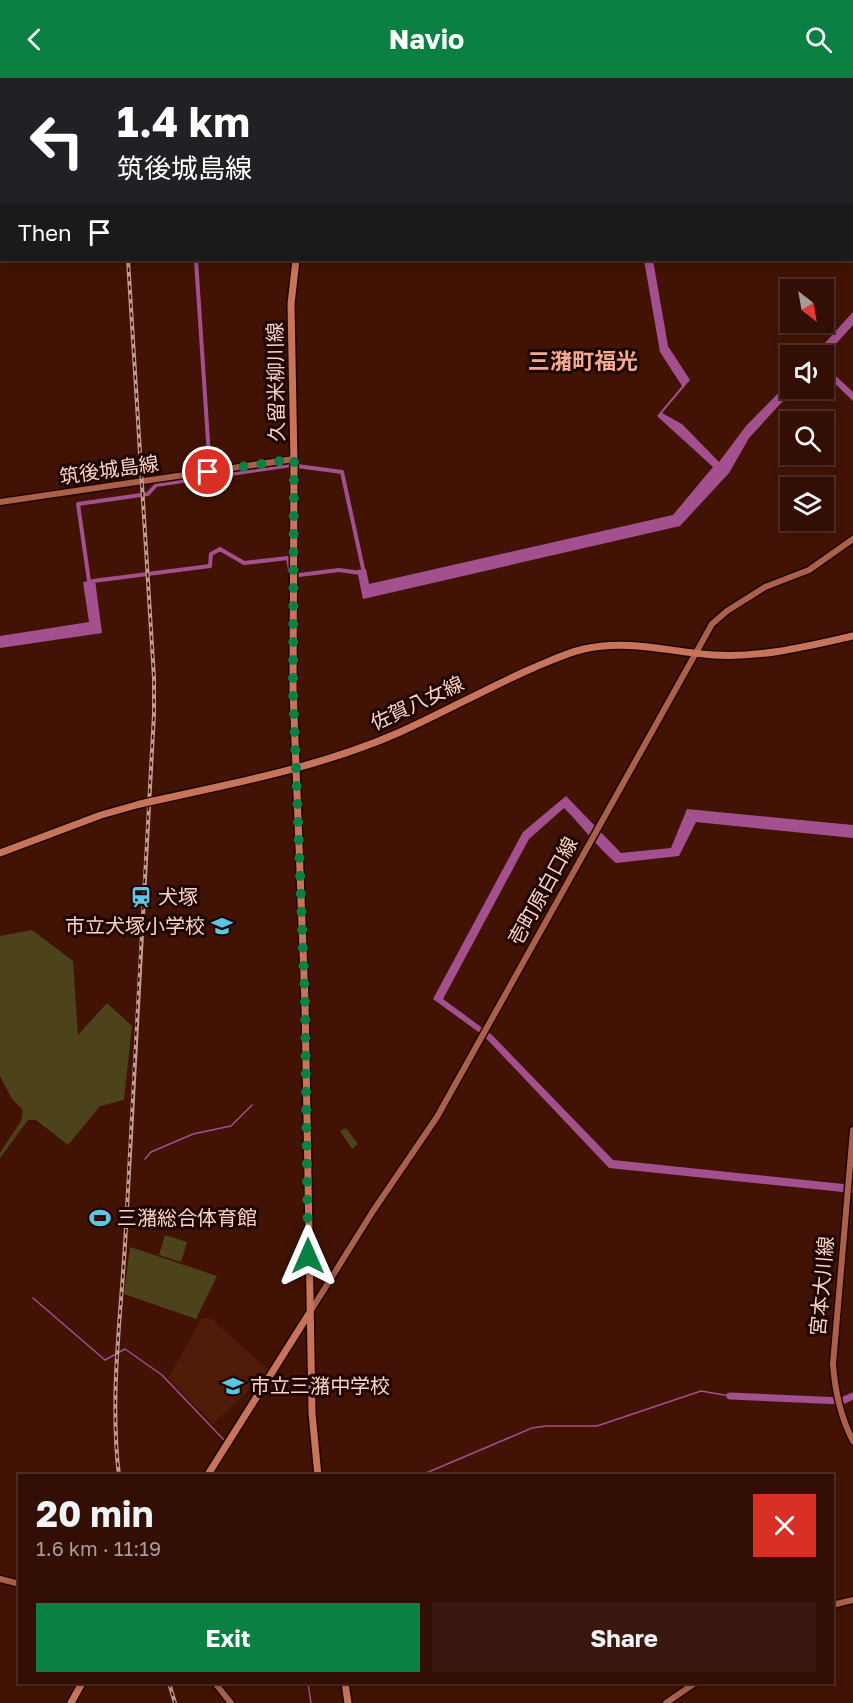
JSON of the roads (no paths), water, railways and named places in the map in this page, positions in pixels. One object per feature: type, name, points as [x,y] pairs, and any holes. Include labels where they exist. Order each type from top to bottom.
[{"type":"main road","name":"久留米柳川線","points":[[296,261],[291,304],[295,768],[305,1002],[312,1413],[318,1474]]},
{"type":"main road","name":"筑後城島線","points":[[0,502],[294,459]]},
{"type":"main road","name":"壱町原白口線","points":[[310,1312],[373,1211],[437,1117],[712,624],[727,610],[765,587],[809,570],[853,539]]},
{"type":"main road","name":"佐賀八女線","points":[[0,853],[101,815],[323,761],[399,732],[569,653],[606,645],[632,644],[694,653],[751,655],[853,636]]},
{"type":"main road","name":"宮本大川線","points":[[853,1130],[833,1348],[836,1398],[853,1441]]},
{"type":"main road","points":[[208,1474],[310,1312]]},
{"type":"main road","points":[[0,1579],[18,1584]]},
{"type":"main road","points":[[834,1605],[853,1600]]},
{"type":"main road","points":[[71,1703],[81,1684]]},
{"type":"main road","points":[[216,1684],[231,1703]]},
{"type":"main road","points":[[345,1684],[348,1703]]},
{"type":"main road","points":[[666,1703],[694,1684]]},
{"type":"waterway","points":[[196,261],[210,471]]},
{"type":"waterway","points":[[89,581],[78,504],[148,494],[156,485],[292,465]]},
{"type":"waterway","points":[[297,466],[342,472],[364,573]]},
{"type":"waterway","points":[[93,581],[210,566],[211,554],[220,549],[244,563],[288,558],[291,576],[339,570],[361,573]]},
{"type":"waterway","points":[[145,1159],[151,1152],[193,1134],[231,1126],[252,1105]]},
{"type":"waterway","points":[[33,1298],[105,1360],[125,1349],[162,1375],[224,1440]]},
{"type":"waterway","points":[[424,1474],[532,1428],[597,1426],[701,1391],[730,1396]]},
{"type":"waterway","points":[[730,1396],[842,1401],[853,1396]]},
{"type":"waterway","points":[[308,1684],[311,1703]]},
{"type":"railway","points":[[119,1474],[115,1413],[117,1351],[154,714],[154,678],[128,261]]},
{"type":"railway","points":[[169,1684],[175,1703]]},
{"type":"place","name":"犬塚","points":[[141,897]]},
{"type":"place","name":"市立犬塚小学校","points":[[222,926]]},
{"type":"place","name":"三潴総合体育館","points":[[100,1218]]},
{"type":"place","name":"市立三潴中学校","points":[[233,1386]]},
{"type":"district","name":"三潴町福光","points":[[583,361]]}]
